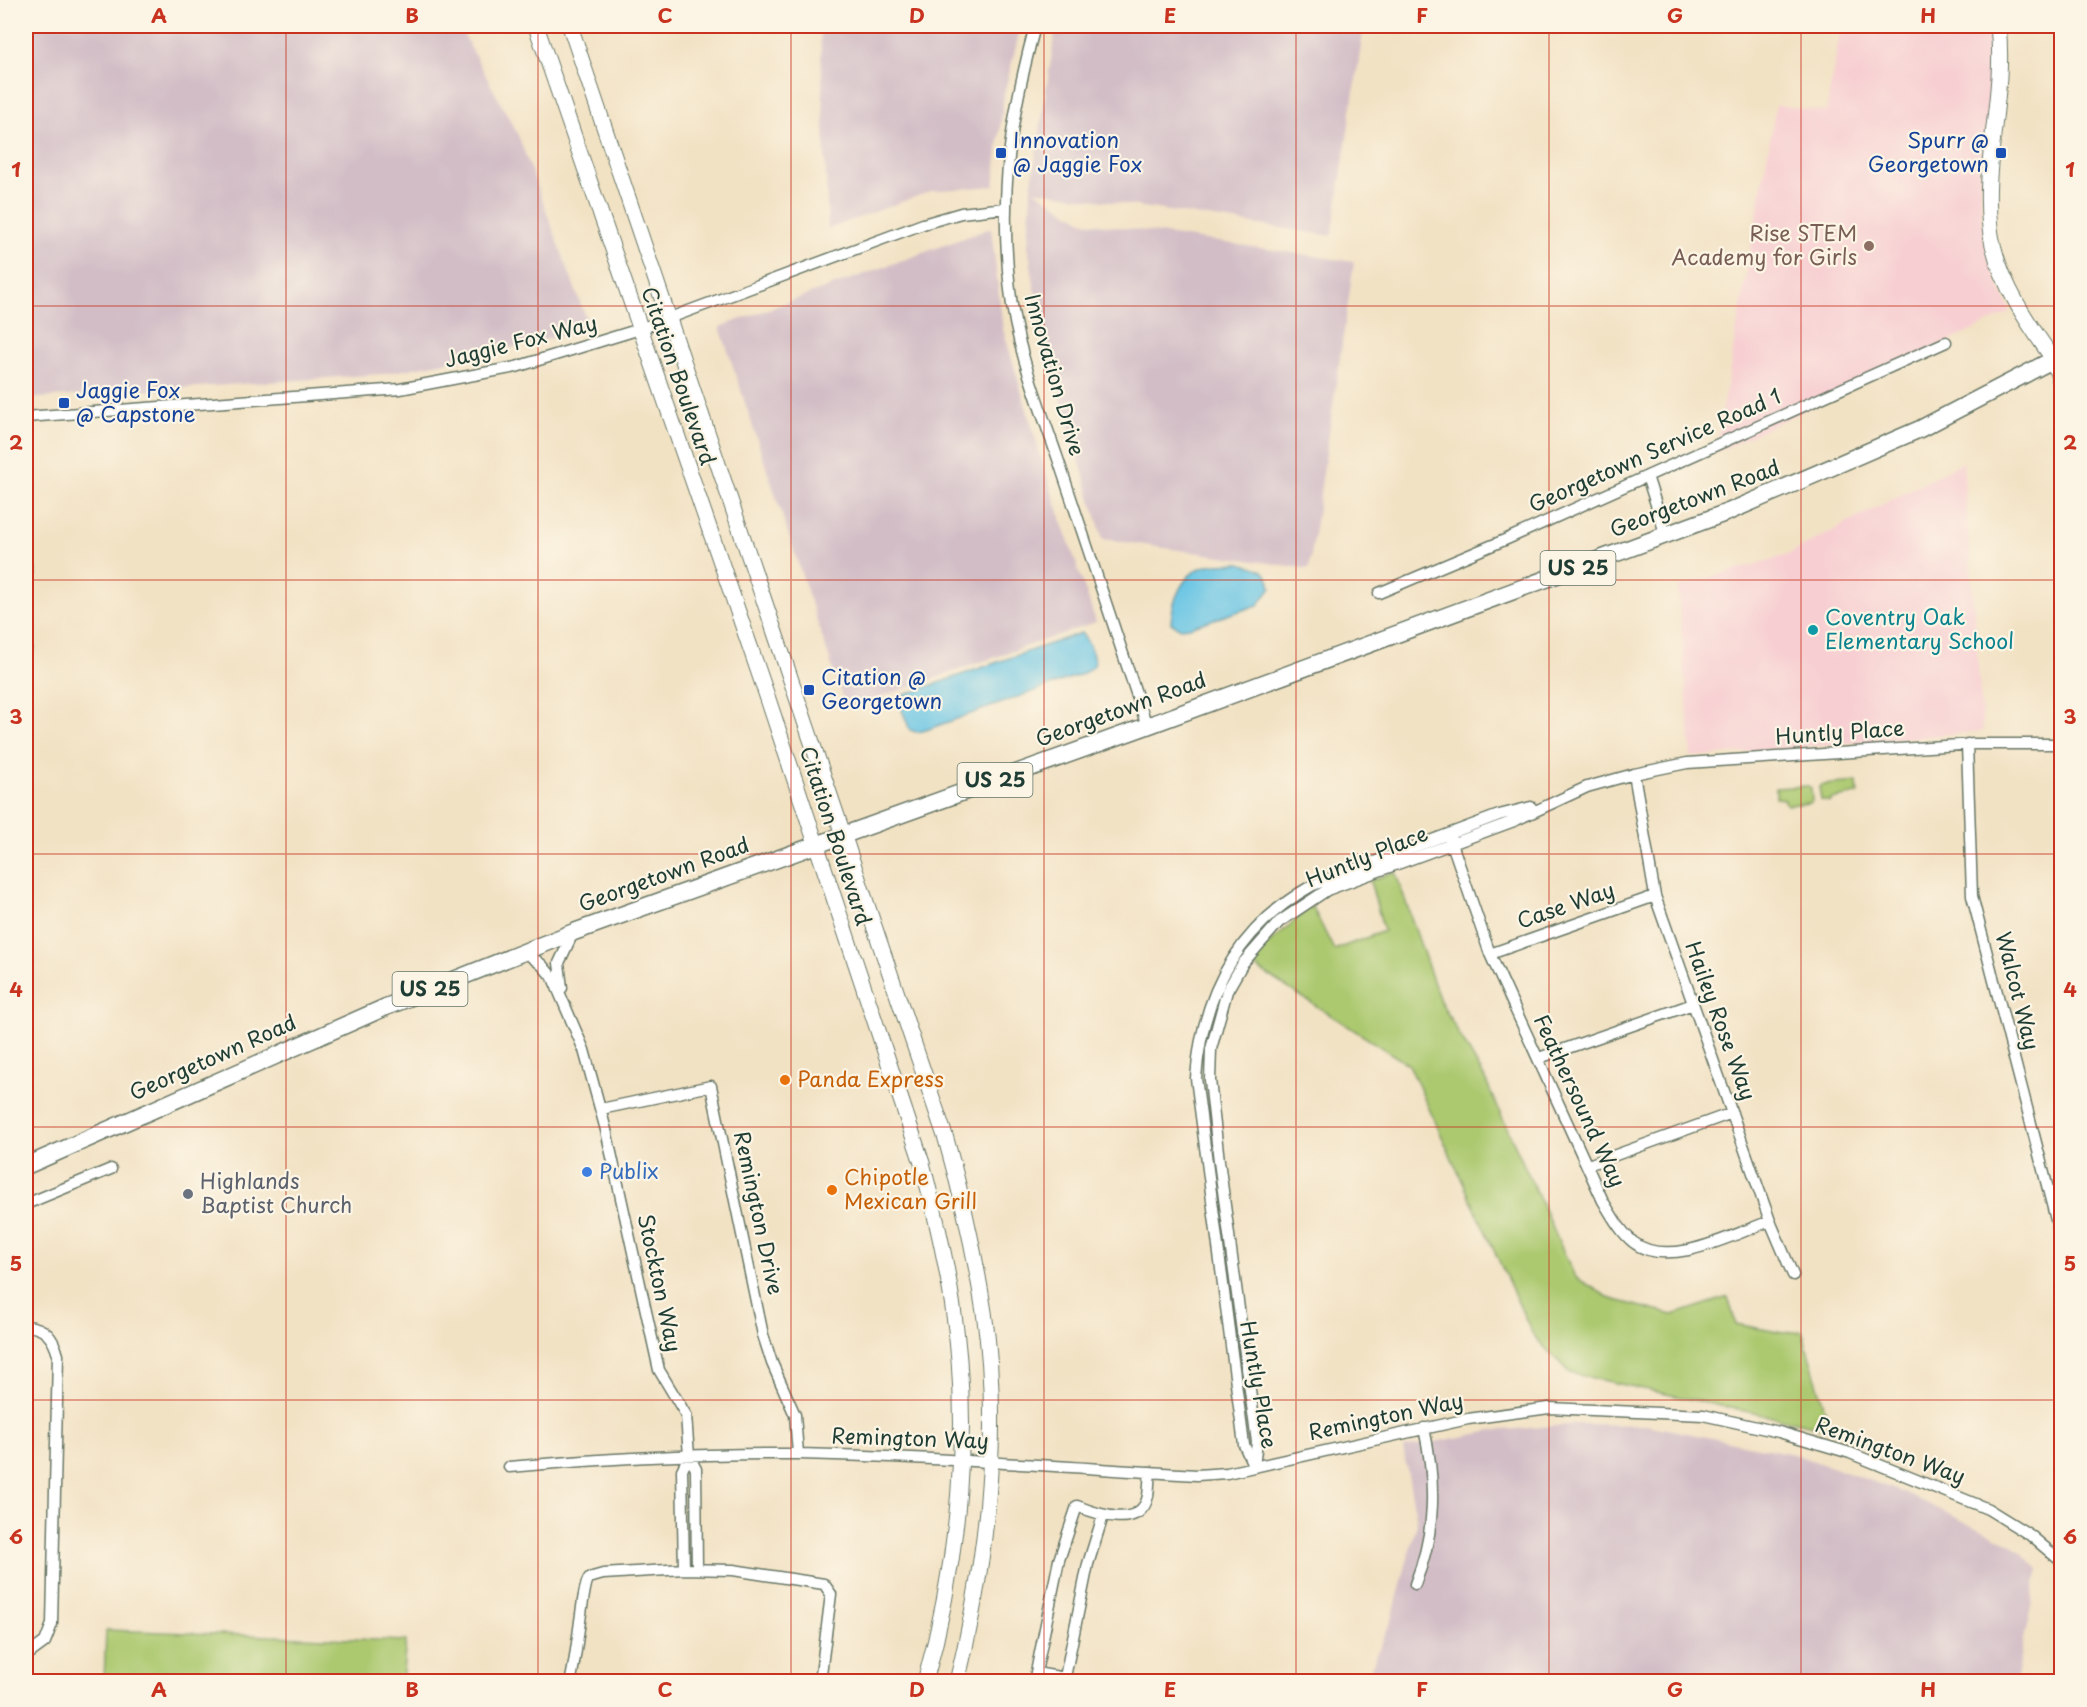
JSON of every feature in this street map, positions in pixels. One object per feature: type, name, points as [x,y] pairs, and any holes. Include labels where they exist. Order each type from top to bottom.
[{"type":"main road","name":"Citation Boulevard","points":[[536,26],[816,844],[922,1163],[935,1213],[952,1303],[960,1462],[945,1594],[925,1682]]},
{"type":"main road","name":"Citation Boulevard","points":[[570,26],[946,1139],[960,1190],[984,1312],[989,1384],[990,1461],[978,1582],[957,1682]]},
{"type":"main road","points":[[1998,26],[1998,72]]},
{"type":"main road","points":[[2004,26],[1998,72],[1989,191],[1990,230],[2003,273],[2021,308],[2059,362],[2061,386]]},
{"type":"main road","name":"Georgetown Road","points":[[26,1166],[386,1007],[574,932],[1666,536],[1862,456],[2059,362]]},
{"type":"street","name":"Innovation Drive","points":[[1035,26],[1013,112],[1008,154],[1005,208],[1010,291],[1027,367],[1147,726]]},
{"type":"street","name":"Jaggie Fox Way","points":[[26,417],[400,389],[516,367],[640,329],[923,224],[961,213],[1005,208]]},
{"type":"street","name":"Georgetown Service Road 1","points":[[1379,593],[1946,342]]},
{"type":"street","points":[[1647,476],[1666,536]]},
{"type":"street","points":[[26,565],[26,650]]},
{"type":"street","name":"Huntly Place","points":[[1254,1467],[1244,1445],[1197,1087],[1199,1042],[1206,1011],[1231,960],[1266,918],[1294,895],[1336,875],[1450,839],[1499,815],[1555,800],[1587,787],[1634,774],[1687,763],[1967,744],[2061,744]]},
{"type":"street","name":"Walcot Way","points":[[1967,744],[1972,896],[2061,1243]]},
{"type":"street","name":"Hailey Rose Way","points":[[1634,774],[1655,896],[1770,1221],[1793,1275]]},
{"type":"street","name":"Feathersound Way","points":[[1450,839],[1490,954],[1604,1201],[1620,1229],[1635,1244],[1657,1253],[1680,1253],[1770,1221]]},
{"type":"street","name":"Case Way","points":[[1490,954],[1655,896]]},
{"type":"street","name":"Stockton Way","points":[[568,1009],[559,975],[559,963],[574,932]]},
{"type":"street","name":"Stockton Way","points":[[525,952],[553,978],[584,1050],[601,1109],[659,1370],[686,1415],[689,1456],[696,1469],[697,1569]]},
{"type":"street","points":[[1539,1058],[1693,1004]]},
{"type":"street","name":"Remington Drive","points":[[601,1109],[711,1086],[764,1335],[772,1363],[795,1415],[798,1454]]},
{"type":"street","points":[[1588,1165],[1732,1113]]},
{"type":"street","points":[[26,1204],[111,1169]]},
{"type":"street","points":[[26,1326],[36,1326],[49,1334],[58,1355],[52,1624],[45,1642],[26,1656]]},
{"type":"street","name":"Remington Way","points":[[509,1467],[581,1460],[798,1454],[960,1462],[990,1461],[1197,1475],[1254,1467],[1468,1419],[1549,1408],[1702,1415],[1779,1432],[1850,1453],[1977,1504],[2030,1535],[2061,1562]]},
{"type":"street","points":[[1415,1584],[1425,1559],[1431,1529],[1433,1496],[1431,1463],[1424,1428]]},
{"type":"street","name":"Stockton Way","points":[[684,1569],[682,1470],[689,1456]]},
{"type":"street","points":[[1103,1516],[1088,1564],[1065,1680],[1035,1677],[1059,1560],[1077,1506],[1103,1516],[1126,1517],[1138,1512],[1147,1499],[1150,1472]]},
{"type":"street","points":[[574,1681],[584,1589],[589,1578],[603,1574],[697,1569],[743,1571],[824,1584],[829,1588],[831,1594],[819,1682]]},
{"type":"shaded area","points":[[26,26],[459,26],[518,135],[590,329],[482,355],[383,374],[26,399]]},
{"type":"shaded area","points":[[820,26],[1021,26],[1004,94],[994,186],[931,191],[828,229]]},
{"type":"shaded area","points":[[1056,26],[1364,26],[1332,236],[1033,190],[1084,222],[1354,262],[1309,569],[1103,539],[1042,337],[1028,246],[1031,189]]},
{"type":"shaded area","name":"Rise STEM Academy for Girls","points":[[1841,26],[1990,26],[1998,50],[1980,173],[1982,223],[1992,269],[2011,312],[1715,453],[1776,105],[1826,112]]},
{"type":"shaded area","points":[[991,228],[1003,329],[1046,474],[1096,622],[846,709],[720,327]]},
{"type":"shaded area","points":[[1963,462],[1983,731],[1691,757],[1678,587],[1787,555]]},
{"type":"shaded area","points":[[1580,1424],[1646,1425],[1794,1454],[1902,1492],[2010,1543],[2039,1569],[2015,1681],[1365,1682],[1392,1619],[1417,1523],[1403,1448],[1492,1431]]},
{"type":"green space","points":[[1857,782],[1858,794],[1831,799],[1831,802],[1821,800],[1819,787],[1822,785]]},
{"type":"green space","points":[[1808,786],[1811,788],[1812,801],[1810,803],[1787,805],[1784,799],[1776,798],[1776,788]]},
{"type":"green space","points":[[1395,871],[1440,1001],[1484,1077],[1575,1277],[1611,1299],[1673,1315],[1728,1297],[1736,1324],[1783,1333],[1802,1331],[1831,1430],[1570,1373],[1533,1335],[1409,1065],[1247,962],[1312,906],[1334,950],[1384,931],[1370,881]]},
{"type":"green space","points":[[106,1630],[406,1641],[402,1681],[104,1682]]},
{"type":"water","points":[[1239,563],[1261,570],[1268,577],[1271,588],[1258,605],[1190,627],[1179,628],[1171,623],[1176,597],[1191,575],[1210,565]]},
{"type":"water","points":[[1081,633],[1089,644],[1095,662],[1093,667],[1082,674],[923,731],[910,730],[898,700],[901,696]]},
{"type":"place","name":"Innovation @ Jaggie Fox","points":[[1001,153]]},
{"type":"place","name":"Spurr @ Georgetown","points":[[2001,153]]},
{"type":"place","name":"Rise STEM Academy for Girls","points":[[1869,246]]},
{"type":"place","name":"Jaggie Fox @ Capstone","points":[[64,403]]},
{"type":"place","name":"Coventry Oak Elementary School","points":[[1813,630]]},
{"type":"place","name":"Citation @ Georgetown","points":[[809,690]]},
{"type":"place","name":"Panda Express","points":[[785,1080]]},
{"type":"place","name":"Publix","points":[[587,1172]]},
{"type":"place","name":"Chipotle Mexican Grill","points":[[832,1190]]},
{"type":"place","name":"Highlands Baptist Church","points":[[188,1194]]}]
